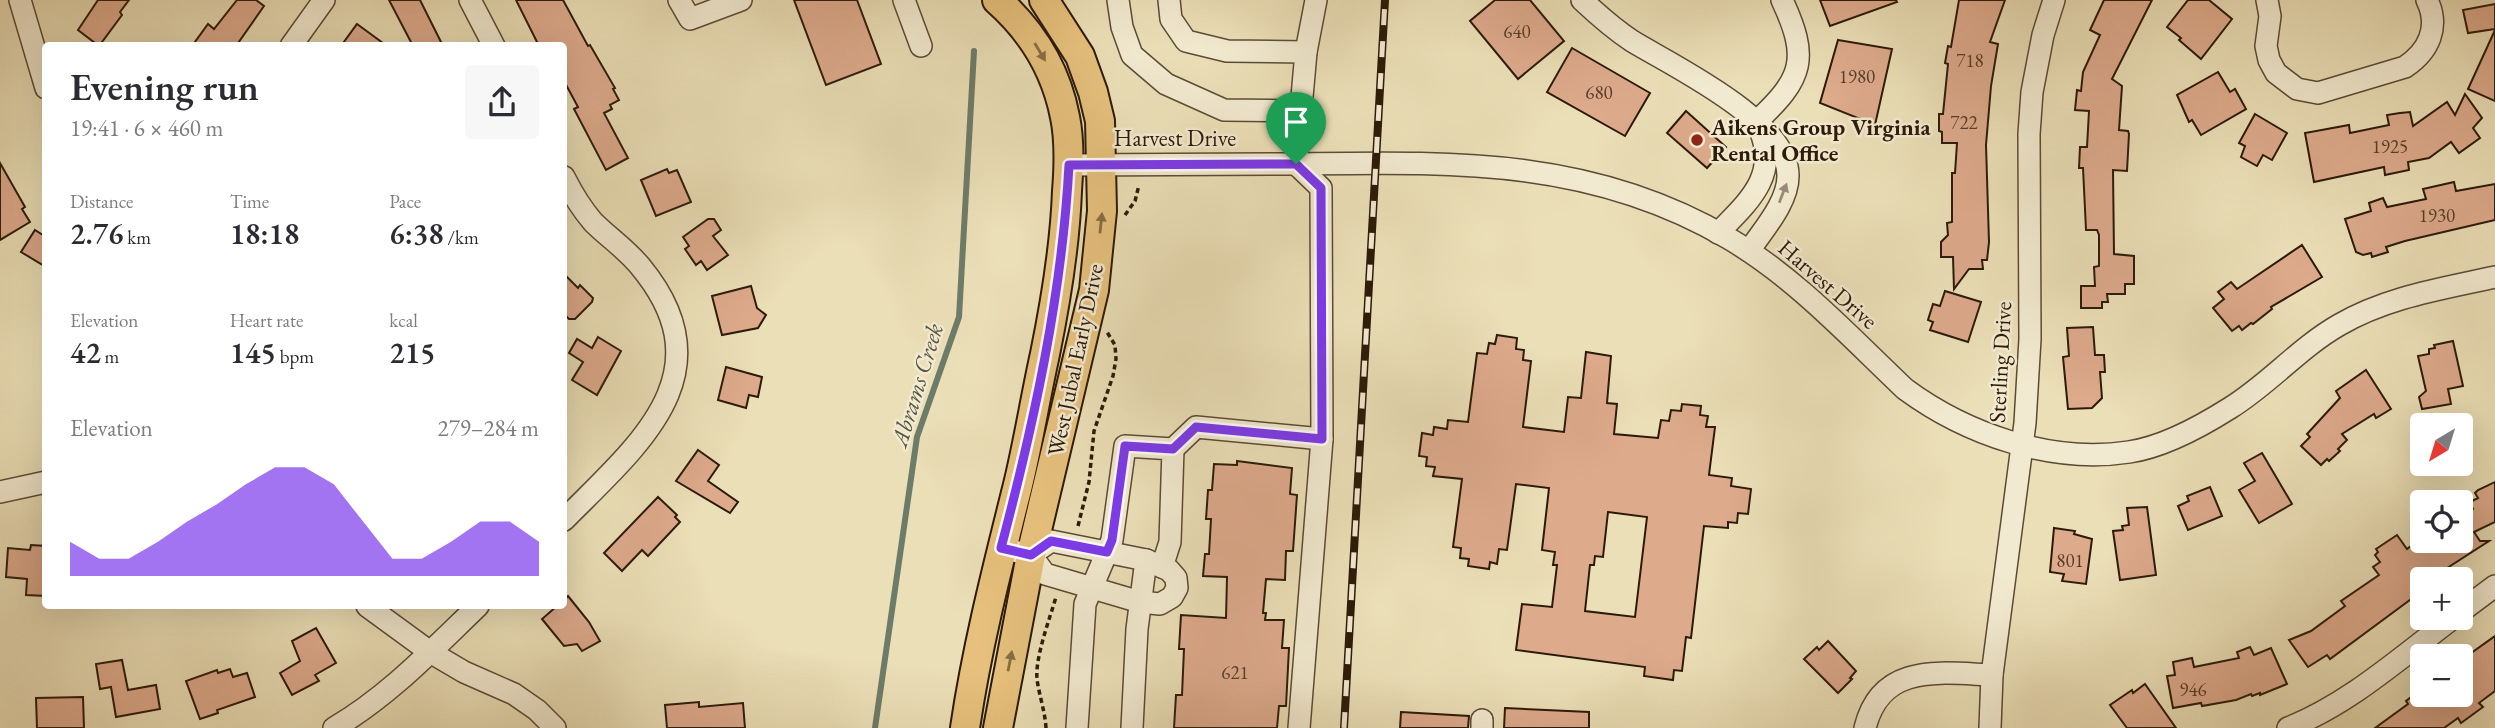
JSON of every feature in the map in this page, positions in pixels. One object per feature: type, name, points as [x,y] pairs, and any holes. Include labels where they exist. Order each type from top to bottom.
[{"type":"main road","name":"West Jubal Early Drive","points":[[965,728],[985,616],[1017,487],[1058,290],[1066,225],[1069,165],[1066,119],[1059,90],[1028,32],[997,0]]},
{"type":"main road","name":"West Jubal Early Drive","points":[[998,728],[1031,555],[1094,290],[1102,211],[1100,121],[1080,56],[1044,0]]},
{"type":"street","points":[[39,0],[22,8],[42,75]]},
{"type":"street","points":[[294,42],[324,0]]},
{"type":"street","points":[[470,0],[492,42]]},
{"type":"street","points":[[679,0],[690,19],[741,0]]},
{"type":"street","points":[[904,0],[921,46]]},
{"type":"street","points":[[1118,0],[1122,27],[1132,55],[1166,84],[1224,110],[1301,111]]},
{"type":"street","points":[[1169,0],[1171,19],[1186,41],[1227,51],[1306,52]]},
{"type":"street","points":[[1299,728],[1322,439],[1321,188],[1296,164],[1306,52],[1316,0]]},
{"type":"street","points":[[1582,0],[1630,40],[1712,86],[1756,122],[1782,154],[1787,163],[1788,178],[1781,200],[1749,251]]},
{"type":"street","points":[[1756,122],[1781,97],[1798,65],[1799,48],[1794,27],[1782,0]]},
{"type":"street","name":"Sterling Drive","points":[[1990,728],[1992,675],[2022,444],[2030,339],[2029,134],[2032,92],[2043,35],[2054,0]]},
{"type":"street","points":[[2267,0],[2270,16],[2266,46],[2273,66],[2287,83],[2297,89],[2318,93],[2405,67],[2418,59],[2427,47],[2432,33],[2433,22],[2427,0]]},
{"type":"street","points":[[1718,233],[1744,206],[1762,178],[1767,164],[1767,151],[1756,122]]},
{"type":"street","name":"Harvest Drive","points":[[1069,165],[1414,163],[1496,166],[1538,171],[1602,185],[1640,198],[1718,233],[1749,251],[1805,295],[1905,389],[1926,404],[1967,426],[2022,444],[2058,452],[2129,452],[2161,444],[2231,408],[2264,384],[2306,347],[2350,320],[2394,299],[2495,276]]},
{"type":"street","points":[[567,182],[580,206],[594,223],[639,264],[658,290],[670,312],[676,335],[677,359],[663,407],[648,432],[567,517]]},
{"type":"street","points":[[1132,728],[1140,602],[1154,563],[1170,542],[1173,449],[1196,427],[1322,439]]},
{"type":"street","points":[[1077,728],[1085,604],[1112,540],[1125,446],[1173,449]]},
{"type":"street","points":[[0,492],[42,483]]},
{"type":"street","points":[[1001,548],[1031,555],[1045,574],[1140,602],[1160,604],[1172,597],[1177,588],[1176,578],[1169,570],[1154,563],[1107,552],[1051,541],[1031,555]]},
{"type":"street","points":[[2473,602],[2495,586]]},
{"type":"street","points":[[371,609],[430,652],[464,672],[514,694],[537,710],[555,728]]},
{"type":"street","points":[[334,728],[395,685],[475,609]]},
{"type":"street","points":[[2288,728],[2317,715],[2348,696],[2437,630]]},
{"type":"street","points":[[1865,728],[1873,707],[1905,678],[1926,672],[1992,675]]},
{"type":"building","points":[[98,0],[129,0],[120,12],[122,15],[102,42],[94,42],[78,30]]},
{"type":"building","points":[[237,0],[256,0],[264,6],[239,42],[195,42],[208,24],[214,29]]},
{"type":"building","points":[[389,0],[420,0],[441,42],[411,42]]},
{"type":"building","points":[[516,0],[563,0],[615,88],[613,89],[619,100],[610,105],[612,109],[604,113],[628,158],[606,170],[574,109],[578,107],[567,87],[567,42],[537,42]]},
{"type":"building","points":[[794,0],[857,0],[881,64],[826,85]]},
{"type":"building","points":[[1495,0],[1530,0],[1564,41],[1518,79],[1470,21]]},
{"type":"building","points":[[1820,0],[1896,0],[1897,2],[1830,26]]},
{"type":"building","points":[[1959,0],[2005,0],[1990,42],[1998,44],[1986,145],[1989,242],[1987,260],[1982,260],[1983,269],[1969,269],[1954,289],[1953,257],[1941,257],[1941,242],[1948,235],[1947,223],[1952,222],[1952,173],[1955,173],[1957,143],[1942,143],[1939,114],[1943,114],[1948,64],[1945,63],[1948,46],[1951,47]]},
{"type":"building","points":[[2104,0],[2152,0],[2112,79],[2122,86],[2119,130],[2128,131],[2129,134],[2127,171],[2113,170],[2114,254],[2134,256],[2134,284],[2125,284],[2125,294],[2107,294],[2108,302],[2102,302],[2102,308],[2081,308],[2081,286],[2095,286],[2094,267],[2099,266],[2099,235],[2097,230],[2086,230],[2083,168],[2079,168],[2080,147],[2087,147],[2089,111],[2075,110],[2077,90],[2081,91],[2083,72],[2100,35],[2090,30]]},
{"type":"building","points":[[2188,0],[2209,0],[2232,19],[2201,59],[2167,27]]},
{"type":"building","points":[[2495,4],[2495,29],[2468,33],[2463,10]]},
{"type":"building","points":[[357,24],[382,42],[344,42]]},
{"type":"building","points":[[2495,30],[2495,101],[2468,89]]},
{"type":"building","points":[[1838,40],[1892,49],[1875,125],[1820,103]]},
{"type":"building","points":[[1572,48],[1650,93],[1625,136],[1547,92]]},
{"type":"building","points":[[2218,72],[2230,92],[2235,89],[2246,109],[2201,135],[2192,120],[2189,122],[2177,95]]},
{"type":"building","points":[[2465,94],[2482,118],[2473,128],[2480,138],[2459,153],[2451,142],[2429,158],[2408,162],[2409,170],[2385,175],[2384,167],[2314,182],[2305,133],[2349,125],[2350,133],[2389,125],[2387,115],[2410,112],[2413,126],[2447,102],[2455,115]]},
{"type":"building","name":"Aikens Group Virginia Rental Office","points":[[1686,111],[1726,147],[1707,168],[1667,133]]},
{"type":"building","points":[[2255,114],[2287,133],[2272,160],[2263,155],[2257,166],[2241,157],[2245,146],[2239,143]]},
{"type":"building","points":[[0,163],[25,207],[22,209],[30,222],[0,240]]},
{"type":"building","points":[[667,169],[669,173],[677,170],[691,202],[656,216],[641,180]]},
{"type":"building","points":[[2454,182],[2456,191],[2495,184],[2495,220],[2405,241],[2386,247],[2388,252],[2372,257],[2371,253],[2363,255],[2356,252],[2345,219],[2371,211],[2369,203],[2383,198],[2387,207],[2426,199],[2423,189]]},
{"type":"building","points":[[708,219],[714,219],[721,230],[713,236],[728,255],[707,270],[701,261],[696,265],[685,249],[689,246],[683,237]]},
{"type":"building","points":[[35,230],[42,234],[42,265],[21,252]]},
{"type":"building","points":[[2302,245],[2322,277],[2271,307],[2272,309],[2253,324],[2242,330],[2239,326],[2232,331],[2213,308],[2224,299],[2218,292],[2231,282],[2237,289]]},
{"type":"building","points":[[567,277],[593,298],[575,319],[569,319]]},
{"type":"building","points":[[751,286],[757,308],[766,315],[758,328],[722,335],[712,296]]},
{"type":"building","points":[[1945,291],[1981,302],[1968,342],[1930,330],[1933,322],[1928,320],[1933,304],[1940,306]]},
{"type":"building","points":[[2093,327],[2095,355],[2104,355],[2105,372],[2100,372],[2102,398],[2092,408],[2068,409],[2063,357],[2069,356],[2067,328]]},
{"type":"building","points":[[1497,335],[1517,338],[1516,349],[1524,350],[1523,360],[1531,361],[1523,427],[1564,432],[1568,397],[1581,398],[1586,352],[1611,356],[1607,403],[1617,404],[1614,434],[1658,438],[1661,420],[1669,421],[1671,410],[1681,411],[1682,404],[1701,406],[1700,415],[1708,416],[1706,427],[1715,427],[1709,475],[1732,478],[1731,486],[1751,489],[1748,514],[1738,513],[1737,523],[1728,522],[1728,528],[1704,526],[1691,638],[1686,637],[1682,671],[1674,670],[1673,680],[1644,676],[1645,667],[1516,650],[1522,604],[1552,607],[1557,565],[1553,565],[1555,552],[1542,550],[1549,488],[1516,484],[1507,550],[1499,549],[1497,564],[1490,562],[1489,569],[1468,566],[1469,559],[1460,558],[1461,548],[1453,547],[1462,479],[1433,476],[1435,467],[1426,466],[1427,457],[1419,456],[1422,433],[1433,435],[1434,427],[1447,429],[1448,420],[1468,422],[1477,353],[1487,354],[1489,343],[1495,344]],"holes":[[[1608,512],[1647,517],[1635,617],[1585,611],[1590,565],[1594,565],[1595,556],[1603,557]]]},
{"type":"building","points":[[598,337],[621,351],[597,395],[572,380],[583,362],[569,353],[577,339],[592,348]]},
{"type":"building","points":[[2453,341],[2463,386],[2448,389],[2451,404],[2422,409],[2419,397],[2426,391],[2418,356],[2429,354],[2429,349],[2435,348],[2434,345]]},
{"type":"building","points":[[726,367],[762,377],[758,397],[749,395],[746,408],[718,400]]},
{"type":"building","points":[[2366,370],[2391,409],[2376,418],[2374,414],[2342,434],[2347,440],[2338,449],[2340,451],[2321,465],[2301,446],[2310,437],[2307,434],[2340,398],[2336,391]]},
{"type":"building","points":[[698,450],[719,465],[708,481],[738,502],[730,513],[676,481]]},
{"type":"building","points":[[2262,453],[2292,504],[2259,523],[2239,490],[2255,481],[2244,463]]},
{"type":"building","points":[[1237,461],[1292,468],[1290,494],[1297,495],[1293,551],[1286,551],[1285,580],[1266,579],[1263,613],[1266,613],[1265,620],[1284,620],[1282,648],[1289,648],[1286,706],[1279,706],[1277,728],[1174,728],[1176,695],[1182,695],[1184,649],[1179,649],[1181,615],[1226,618],[1227,577],[1203,576],[1205,554],[1209,554],[1211,519],[1206,519],[1208,490],[1212,490],[1214,464],[1237,465]]},
{"type":"building","points":[[2495,482],[2495,522],[2474,532],[2480,541],[2489,541],[2473,551],[2473,500],[2478,498],[2475,493]]},
{"type":"building","points":[[2210,487],[2222,516],[2188,530],[2178,506],[2189,501],[2187,496]]},
{"type":"building","points":[[658,497],[677,515],[675,517],[680,522],[648,556],[642,550],[622,571],[604,553]]},
{"type":"building","points":[[2147,507],[2156,575],[2120,580],[2113,531],[2123,530],[2122,526],[2129,525],[2127,508]]},
{"type":"building","points":[[2054,528],[2075,531],[2074,534],[2092,539],[2086,584],[2062,581],[2064,574],[2050,572]]},
{"type":"building","points":[[2397,535],[2407,549],[2410,547],[2410,553],[2470,553],[2449,567],[2410,567],[2410,600],[2330,659],[2327,655],[2308,667],[2289,640],[2311,631],[2345,606],[2341,601],[2379,575],[2373,567],[2380,562],[2375,555],[2378,552],[2376,549]]},
{"type":"building","points":[[31,545],[42,546],[42,596],[26,595],[27,579],[6,577],[8,548],[30,550]]},
{"type":"building","points":[[567,597],[589,622],[600,641],[582,651],[577,644],[564,646],[542,619],[554,609],[567,609]]},
{"type":"building","points":[[316,628],[336,663],[315,675],[319,681],[292,695],[280,673],[300,661],[292,641]]},
{"type":"building","points":[[2495,636],[2495,691],[2479,703],[2483,707],[2461,723],[2458,718],[2444,728],[2375,728],[2408,704],[2406,701],[2410,698],[2410,707],[2473,707],[2473,652]]},
{"type":"building","points":[[1828,641],[1856,671],[1838,693],[1804,659]]},
{"type":"building","points":[[2250,647],[2254,655],[2271,648],[2287,684],[2260,695],[2251,694],[2236,700],[2173,708],[2167,676],[2175,675],[2173,662],[2192,658],[2194,667],[2239,658],[2237,652]]},
{"type":"building","points":[[122,660],[128,690],[156,685],[160,709],[116,717],[111,687],[100,689],[96,664]]},
{"type":"building","points":[[230,669],[233,677],[247,673],[255,697],[200,719],[186,681],[217,670],[218,673]]},
{"type":"building","points":[[2145,684],[2176,728],[2127,728],[2110,705]]},
{"type":"building","points":[[83,697],[84,728],[37,728],[36,698]]},
{"type":"building","points":[[699,702],[699,707],[743,703],[745,728],[667,728],[665,705]]},
{"type":"building","points":[[1505,708],[1589,712],[1589,728],[1504,728]]},
{"type":"building","points":[[1401,712],[1469,716],[1468,728],[1400,728]]},
{"type":"waterway","name":"Abrams Creek","points":[[875,728],[917,437],[959,317],[974,51]]},
{"type":"railway","points":[[1344,728],[1385,0]]},
{"type":"place","name":"Aikens Group Virginia Rental Office","points":[[1697,140]]},
{"type":"route","points":[[1296,164],[1321,188],[1322,439],[1196,427],[1173,449],[1125,446],[1112,540],[1107,552],[1051,541],[1031,555],[1001,548],[1017,487],[1058,290],[1066,225],[1069,165],[1296,164]]}]
